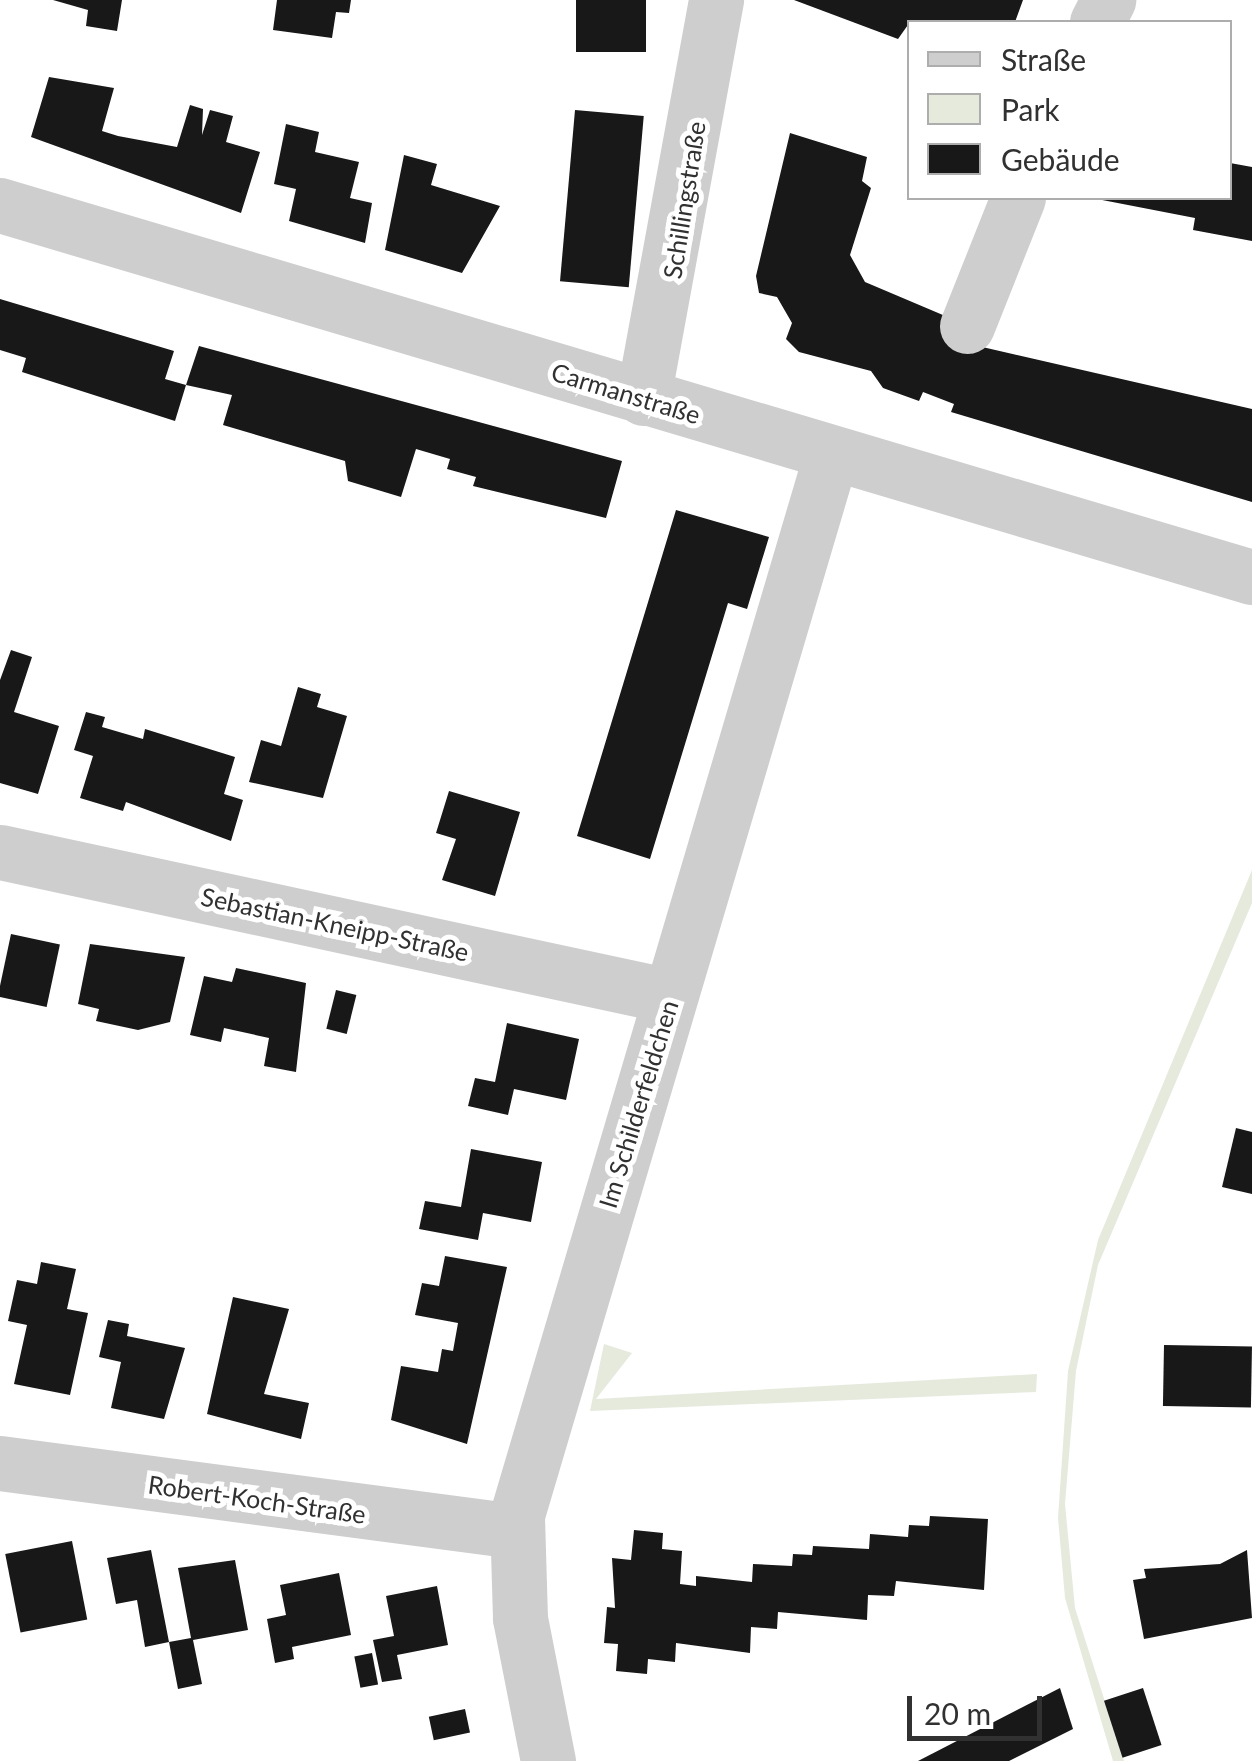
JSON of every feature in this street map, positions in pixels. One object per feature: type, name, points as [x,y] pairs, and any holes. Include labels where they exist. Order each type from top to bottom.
[{"type":"street","name":"Schillingstraße","points":[[643,398],[716,0]]},
{"type":"street","points":[[967,326],[1017,200]]},
{"type":"street","name":"Carmanstraße","points":[[0,205],[1252,578]]},
{"type":"street","name":"Im Schilderfeldchen","points":[[548,1761],[520,1618],[515,1531],[831,454]]},
{"type":"street","name":"Sebastian-Kneipp-Straße","points":[[0,852],[670,996]]},
{"type":"street","name":"Robert-Koch-Straße","points":[[0,1464],[515,1531]]},
{"type":"green space","points":[[1252,870],[1252,903],[1098,1265],[1076,1371],[1065,1504],[1075,1608],[1124,1761],[1113,1761],[1065,1598],[1058,1518],[1068,1371],[1098,1240]]},
{"type":"green space","points":[[604,1344],[632,1353],[596,1399],[1037,1374],[1036,1392],[590,1411]]},
{"type":"building","points":[[53,0],[122,0],[117,31],[86,26],[88,10]]},
{"type":"building","points":[[277,0],[351,0],[349,13],[336,12],[332,38],[273,30]]},
{"type":"building","points":[[576,0],[646,0],[646,52],[576,52]]},
{"type":"building","points":[[794,0],[1023,0],[1016,20],[907,20],[898,39]]},
{"type":"building","points":[[49,77],[114,88],[102,131],[118,136],[177,147],[190,105],[203,109],[202,135],[210,110],[233,116],[226,142],[260,152],[241,213],[31,137]]},
{"type":"building","points":[[575,110],[644,116],[629,287],[560,281]]},
{"type":"building","points":[[286,124],[319,132],[315,152],[359,162],[350,198],[372,203],[365,243],[289,221],[296,189],[274,184]]},
{"type":"building","points":[[790,133],[867,157],[862,181],[871,188],[850,255],[865,282],[983,332],[978,346],[1252,409],[1252,502],[951,412],[954,404],[923,392],[919,401],[883,388],[871,371],[799,352],[786,339],[792,323],[777,297],[759,293],[756,276]]},
{"type":"building","points":[[404,155],[437,164],[431,185],[500,206],[462,273],[385,250]]},
{"type":"building","points":[[1232,163],[1252,167],[1252,241],[1193,230],[1195,218],[1102,200],[1232,200]]},
{"type":"building","points":[[0,299],[174,351],[165,379],[186,385],[175,421],[22,372],[26,358],[0,350]]},
{"type":"building","points":[[199,346],[622,461],[606,518],[473,486],[476,477],[447,469],[450,459],[416,449],[401,497],[348,481],[345,461],[223,425],[232,395],[186,385]]},
{"type":"building","points":[[676,510],[769,537],[747,609],[728,603],[650,859],[577,836]]},
{"type":"building","points":[[11,650],[32,657],[14,712],[59,726],[38,794],[0,783],[0,680]]},
{"type":"building","points":[[298,687],[321,694],[317,707],[347,716],[323,798],[249,782],[261,740],[281,746]]},
{"type":"building","points":[[86,712],[105,717],[102,727],[143,739],[145,729],[235,757],[224,794],[243,800],[231,841],[126,802],[123,811],[80,798],[93,756],[74,750]]},
{"type":"building","points":[[449,791],[520,812],[495,896],[442,880],[456,839],[436,833]]},
{"type":"building","points":[[11,934],[60,944],[47,1007],[0,997]]},
{"type":"building","points":[[90,944],[185,957],[170,1022],[138,1030],[96,1021],[99,1009],[78,1004]]},
{"type":"building","points":[[236,968],[306,983],[296,1072],[264,1066],[269,1038],[224,1028],[221,1042],[190,1035],[204,976],[232,982]]},
{"type":"building","points":[[336,990],[356,995],[347,1034],[326,1029]]},
{"type":"building","points":[[507,1023],[579,1039],[566,1100],[514,1089],[508,1115],[468,1106],[475,1078],[495,1082]]},
{"type":"building","points":[[1236,1128],[1252,1132],[1252,1194],[1222,1187]]},
{"type":"building","points":[[471,1149],[542,1162],[531,1222],[483,1213],[478,1240],[419,1229],[425,1201],[461,1207]]},
{"type":"building","points":[[445,1256],[507,1267],[467,1444],[391,1420],[401,1366],[438,1372],[442,1349],[453,1351],[458,1323],[415,1315],[422,1283],[439,1286]]},
{"type":"building","points":[[41,1262],[76,1269],[67,1309],[88,1313],[70,1395],[14,1384],[27,1325],[8,1321],[17,1280],[37,1284]]},
{"type":"building","points":[[233,1297],[289,1309],[264,1394],[309,1403],[301,1439],[207,1414]]},
{"type":"building","points":[[108,1320],[129,1324],[127,1336],[185,1348],[164,1419],[111,1408],[121,1362],[99,1357]]},
{"type":"building","points":[[1164,1345],[1252,1347],[1251,1408],[1163,1406]]},
{"type":"building","points":[[930,1516],[988,1519],[984,1590],[896,1581],[894,1596],[868,1595],[867,1620],[778,1612],[777,1629],[751,1627],[750,1653],[676,1643],[675,1662],[648,1659],[647,1674],[616,1671],[618,1644],[604,1643],[607,1607],[615,1608],[612,1558],[631,1560],[634,1530],[663,1533],[662,1549],[682,1551],[680,1584],[696,1586],[696,1576],[752,1582],[753,1564],[792,1566],[793,1554],[812,1555],[813,1546],[869,1549],[870,1534],[908,1537],[909,1525],[929,1526]]},
{"type":"building","points":[[72,1541],[87,1620],[21,1633],[5,1554]]},
{"type":"building","points":[[151,1550],[169,1642],[145,1647],[137,1600],[116,1604],[107,1558]]},
{"type":"building","points":[[1247,1550],[1252,1618],[1144,1639],[1133,1580],[1146,1578],[1144,1569],[1220,1564]]},
{"type":"building","points":[[235,1560],[248,1630],[193,1640],[202,1684],[178,1689],[169,1642],[191,1638],[178,1568]]},
{"type":"building","points":[[339,1573],[351,1635],[292,1647],[294,1659],[275,1663],[267,1619],[286,1615],[280,1585]]},
{"type":"building","points":[[437,1586],[448,1645],[397,1655],[402,1679],[382,1682],[373,1640],[394,1636],[386,1596]]},
{"type":"building","points":[[372,1653],[378,1684],[360,1688],[354,1656]]},
{"type":"building","points":[[1060,1688],[1073,1729],[1009,1761],[918,1761]]},
{"type":"building","points":[[1143,1688],[1162,1745],[1123,1758],[1104,1701]]},
{"type":"building","points":[[465,1709],[470,1732],[434,1740],[429,1717]]}]
